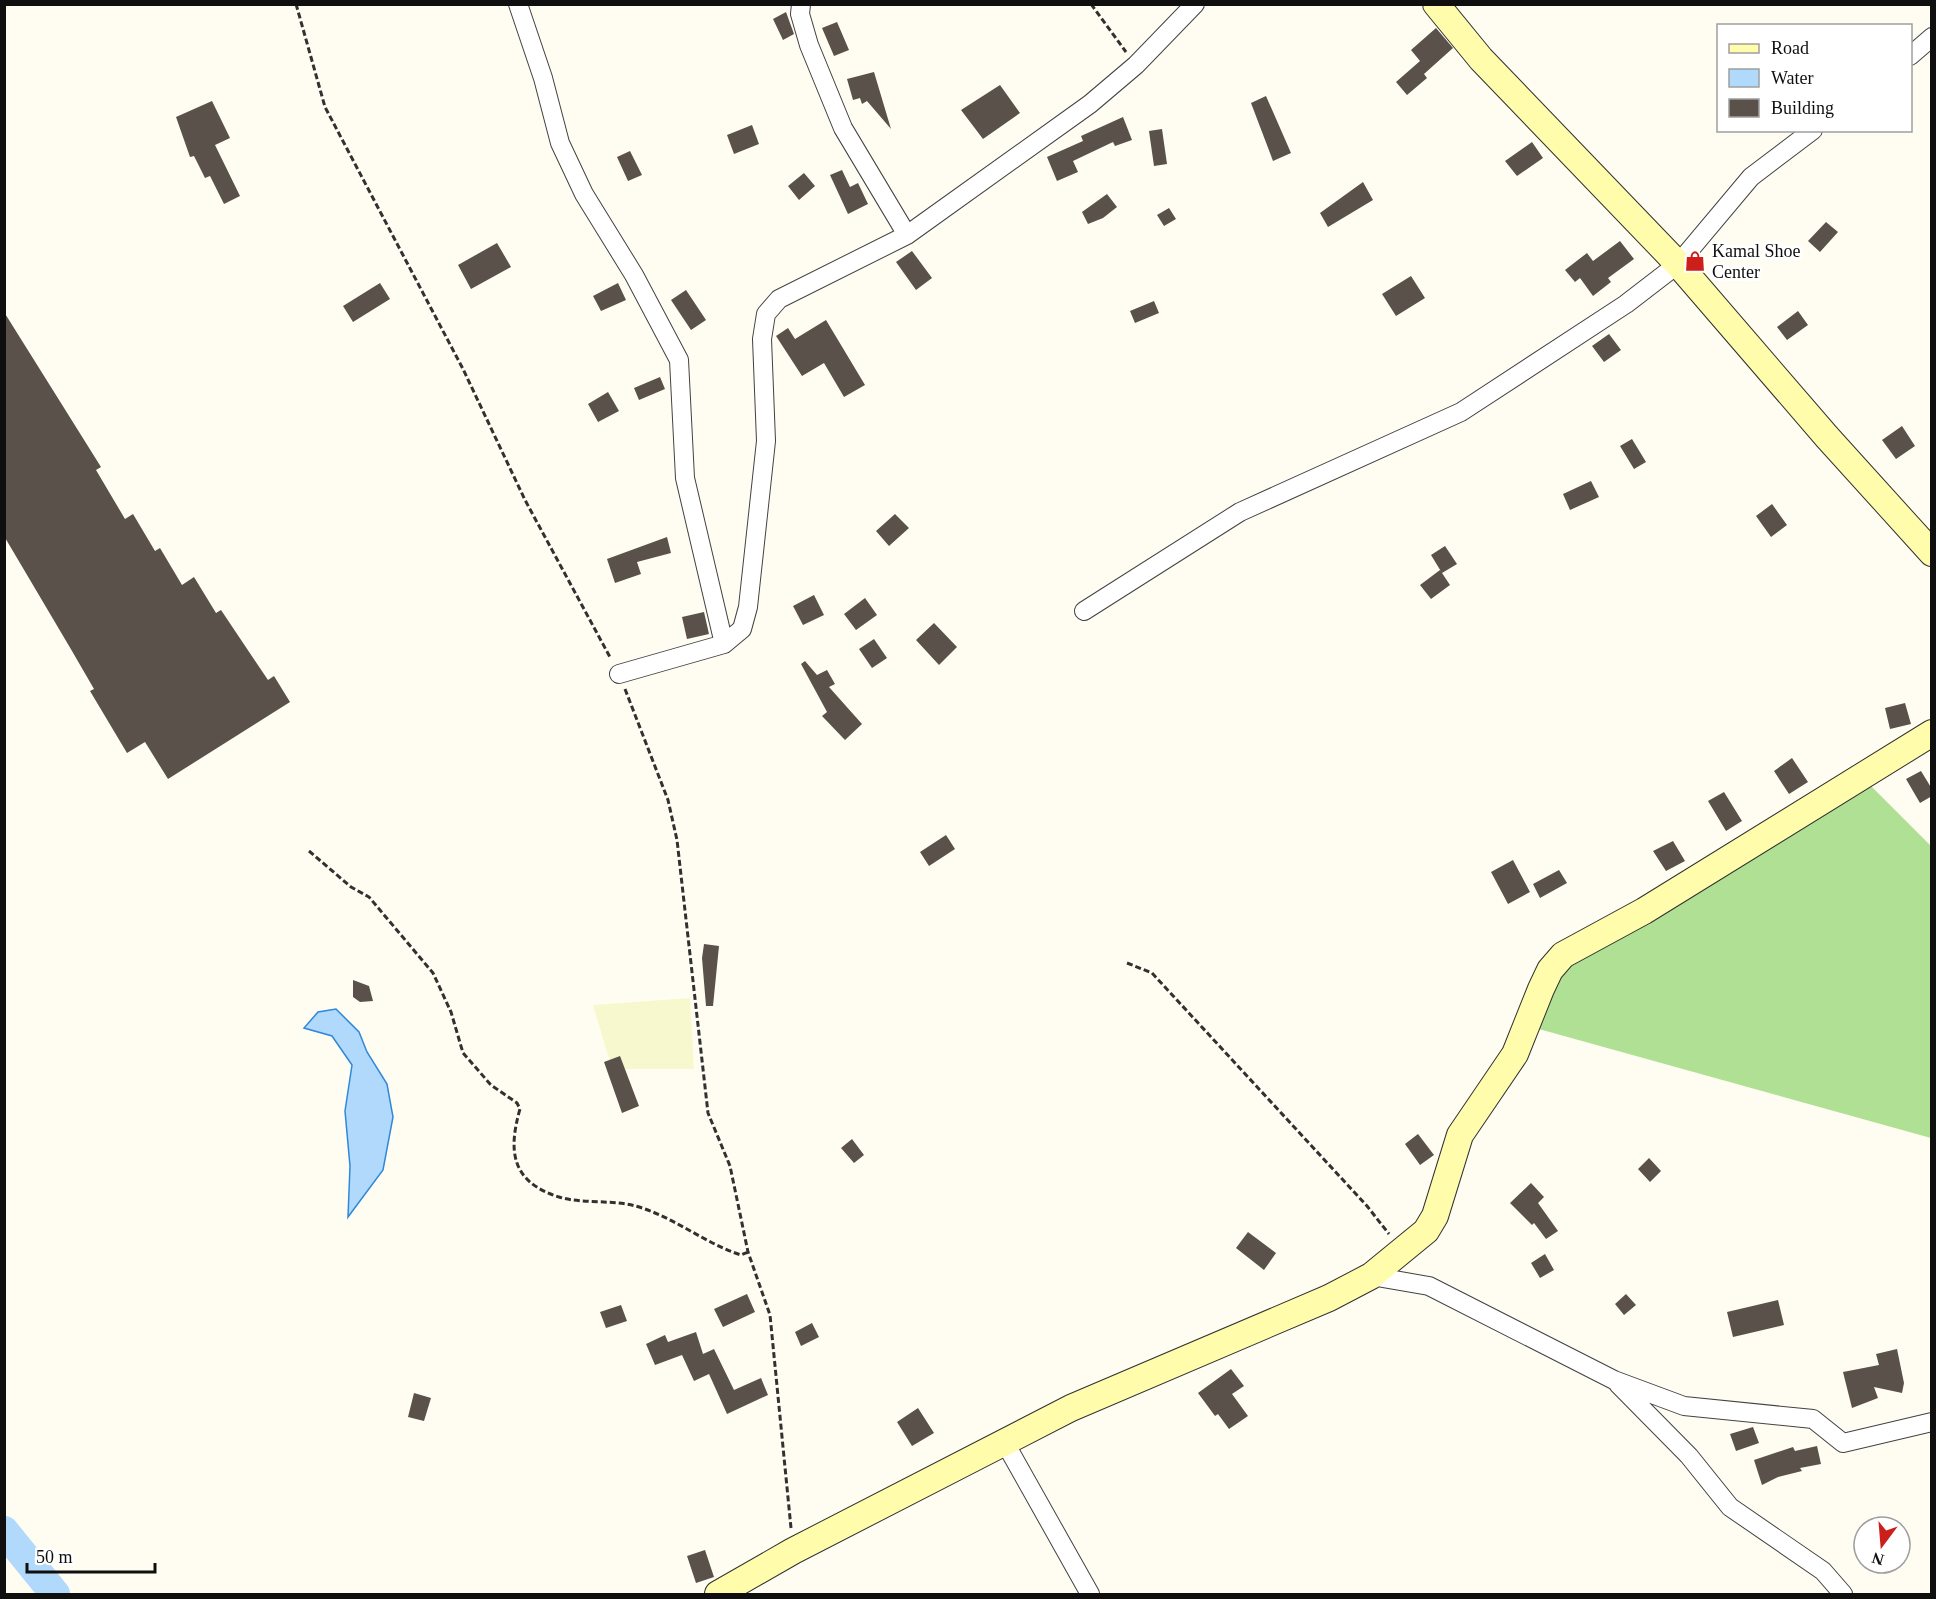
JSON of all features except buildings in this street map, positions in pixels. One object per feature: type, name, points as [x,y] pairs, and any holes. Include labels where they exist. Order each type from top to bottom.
[{"type":"main road","points":[[1436,4],[1481,59],[1678,264],[1827,437],[1932,553]]},
{"type":"main road","points":[[718,1594],[793,1551],[1071,1408],[1329,1298],[1371,1276],[1426,1231],[1435,1215],[1460,1135],[1515,1054],[1541,988],[1550,970],[1563,955],[1644,911],[1932,733]]},
{"type":"street","points":[[518,4],[543,78],[560,144],[584,194],[634,275],[679,360],[685,478],[723,644]]},
{"type":"street","points":[[801,4],[800,14],[809,45],[843,128],[907,234]]},
{"type":"street","points":[[619,674],[723,644],[742,629],[748,606],[766,441],[762,339],[766,314],[779,299],[907,234],[1090,104],[1136,65],[1195,4]]},
{"type":"street","points":[[1912,55],[1932,37]]},
{"type":"street","points":[[1084,611],[1240,512],[1461,412],[1626,304],[1678,264],[1751,177],[1810,132]]},
{"type":"street","points":[[1371,1276],[1429,1286],[1614,1380],[1684,1406],[1813,1419],[1843,1443],[1932,1422]]},
{"type":"street","points":[[1614,1380],[1689,1456],[1730,1507],[1823,1571],[1843,1594]]},
{"type":"street","points":[[1004,1441],[1090,1594]]},
{"type":"path","points":[[296,4],[325,107],[463,369],[525,500],[619,674],[668,800],[677,840],[708,1113],[730,1166],[748,1252],[770,1315],[793,1551]]},
{"type":"path","points":[[1091,4],[1136,65]]},
{"type":"path","points":[[309,851],[351,887],[369,897],[433,973],[451,1012],[463,1053],[491,1085],[517,1103],[520,1109],[513,1136],[514,1156],[519,1169],[534,1185],[560,1197],[616,1201],[644,1208],[670,1219],[721,1249],[741,1256],[748,1252]]},
{"type":"path","points":[[1127,963],[1152,974],[1366,1206],[1403,1252]]},
{"type":"green space","points":[[1861,776],[1931,846],[1931,1138],[1528,1026],[1550,970]]},
{"type":"green space","points":[[690,998],[694,1069],[612,1069],[593,1005]]},
{"type":"water","points":[[336,1009],[359,1032],[367,1052],[387,1084],[393,1117],[383,1170],[348,1217],[350,1166],[345,1111],[352,1065],[332,1036],[304,1028],[318,1012]]},
{"type":"waterway","points":[[4,1531],[55,1594]]},
{"type":"place","name":"Kamal Shoe Center","points":[[1695,261]]}]
